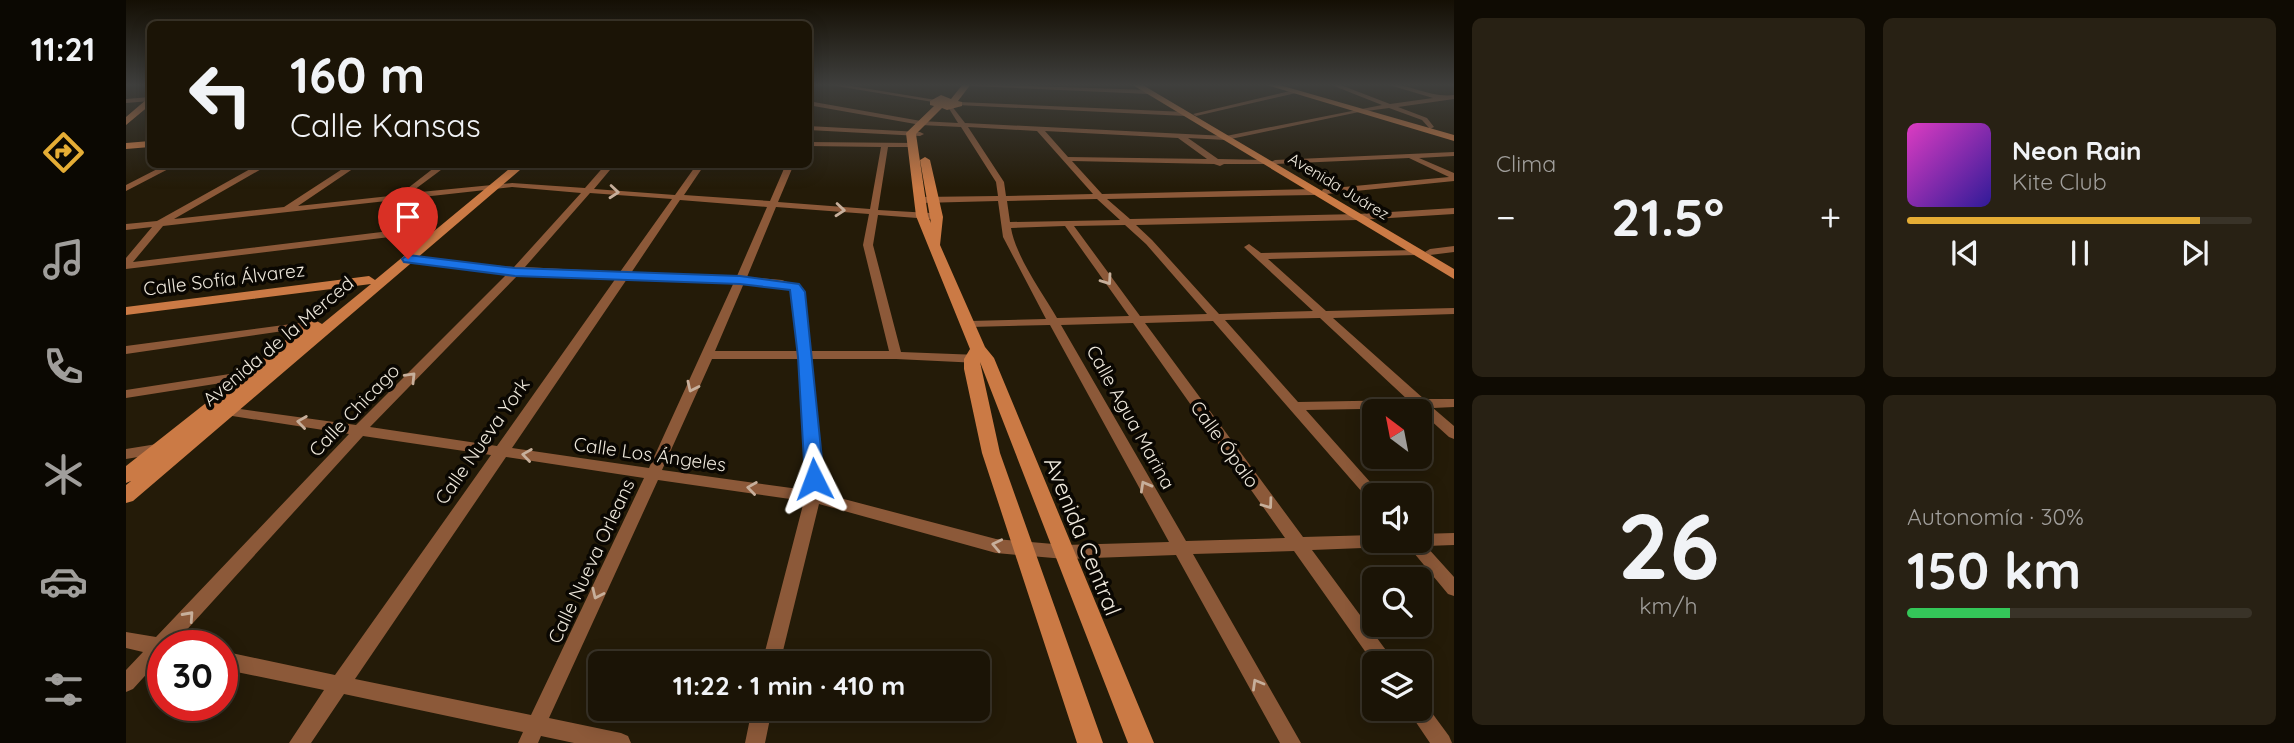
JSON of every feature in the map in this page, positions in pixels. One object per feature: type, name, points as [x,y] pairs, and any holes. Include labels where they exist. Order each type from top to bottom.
[{"type":"street","points":[[878,119],[920,128]]},
{"type":"street","points":[[920,128],[930,119]]},
{"type":"street","name":"Calle Agua Marina","points":[[959,119],[998,177],[1010,244],[1291,743]]},
{"type":"street","name":"Avenida Juárez","points":[[1199,119],[1320,192],[1454,267]]},
{"type":"street","points":[[812,128],[920,128],[964,125],[1231,138],[1322,119]]},
{"type":"street","points":[[1393,119],[1454,136]]},
{"type":"street","points":[[1397,119],[1454,136]]},
{"type":"street","points":[[1424,119],[1430,127]]},
{"type":"street","name":"Avenida Central","points":[[920,128],[912,145],[922,216],[936,242],[970,324],[979,355],[1065,552],[1141,743]]},
{"type":"street","name":"Avenida Central","points":[[920,128],[937,217],[936,242]]},
{"type":"street","points":[[1039,129],[1064,159],[1129,222],[1218,318],[1363,483]]},
{"type":"street","points":[[1181,137],[1220,164]]},
{"type":"street","points":[[126,146],[147,144]]},
{"type":"street","points":[[812,144],[912,145]]},
{"type":"street","points":[[885,145],[868,246],[897,355]]},
{"type":"street","points":[[1064,159],[1220,164],[1454,154]]},
{"type":"street","points":[[1408,156],[1454,177]]},
{"type":"street","points":[[126,188],[166,168]]},
{"type":"street","points":[[126,265],[160,223],[259,168]]},
{"type":"street","points":[[285,210],[350,168]]},
{"type":"street","points":[[401,197],[440,168]]},
{"type":"street","name":"Avenida de la Merced","points":[[126,496],[408,259],[508,168]]},
{"type":"street","name":"Avenida de la Merced","points":[[126,476],[432,229],[516,168]]},
{"type":"street","name":"Calle Chicago","points":[[177,630],[360,430],[515,272],[608,168]]},
{"type":"street","name":"Calle Nueva York","points":[[299,743],[499,451],[698,168]]},
{"type":"street","name":"Calle Nueva Orleans","points":[[532,734],[708,355],[788,168]]},
{"type":"street","points":[[921,200],[1320,192],[1454,177]]},
{"type":"street","points":[[126,227],[490,186],[589,190],[937,217]]},
{"type":"street","points":[[1008,225],[1364,217],[1454,211]]},
{"type":"street","name":"Avenida Juárez","points":[[1364,217],[1454,275]]},
{"type":"street","name":"Calle Ópalo","points":[[1068,224],[1375,651]]},
{"type":"street","points":[[126,265],[432,229]]},
{"type":"street","points":[[1249,247],[1416,399]]},
{"type":"street","points":[[1430,252],[1454,250]]},
{"type":"street","points":[[1259,256],[1416,252]]},
{"type":"street","points":[[408,259],[515,272],[740,280],[791,285],[798,292],[806,357],[813,453],[813,497],[774,651]]},
{"type":"street","name":"Calle Sofía Álvarez","points":[[126,311],[369,280]]},
{"type":"street","points":[[970,324],[1454,311]]},
{"type":"street","points":[[126,350],[314,324]]},
{"type":"street","points":[[708,355],[979,355]]},
{"type":"street","name":"Avenida Central","points":[[979,355],[991,453],[1090,743]]},
{"type":"street","points":[[126,394],[249,375]]},
{"type":"street","points":[[1432,403],[1454,402]]},
{"type":"street","points":[[1296,406],[1362,404]]},
{"type":"street","name":"Calle Los Ángeles","points":[[226,411],[813,497],[955,536],[1024,551],[1065,552],[1362,541]]},
{"type":"street","points":[[1432,414],[1454,434]]},
{"type":"street","points":[[126,454],[157,449]]},
{"type":"street","points":[[991,453],[1023,453]]},
{"type":"street","points":[[1432,540],[1454,539]]},
{"type":"street","points":[[1422,553],[1454,589]]},
{"type":"street","points":[[126,640],[147,644]]},
{"type":"street","name":"Calle Chicago","points":[[126,683],[147,661]]},
{"type":"street","points":[[238,664],[532,734],[621,743]]},
{"type":"street","points":[[755,743],[760,721]]},
{"type":"street","points":[[1426,721],[1442,743]]},
{"type":"route","points":[[408,259],[515,272],[740,280],[795,286],[806,357],[814,479]]}]
